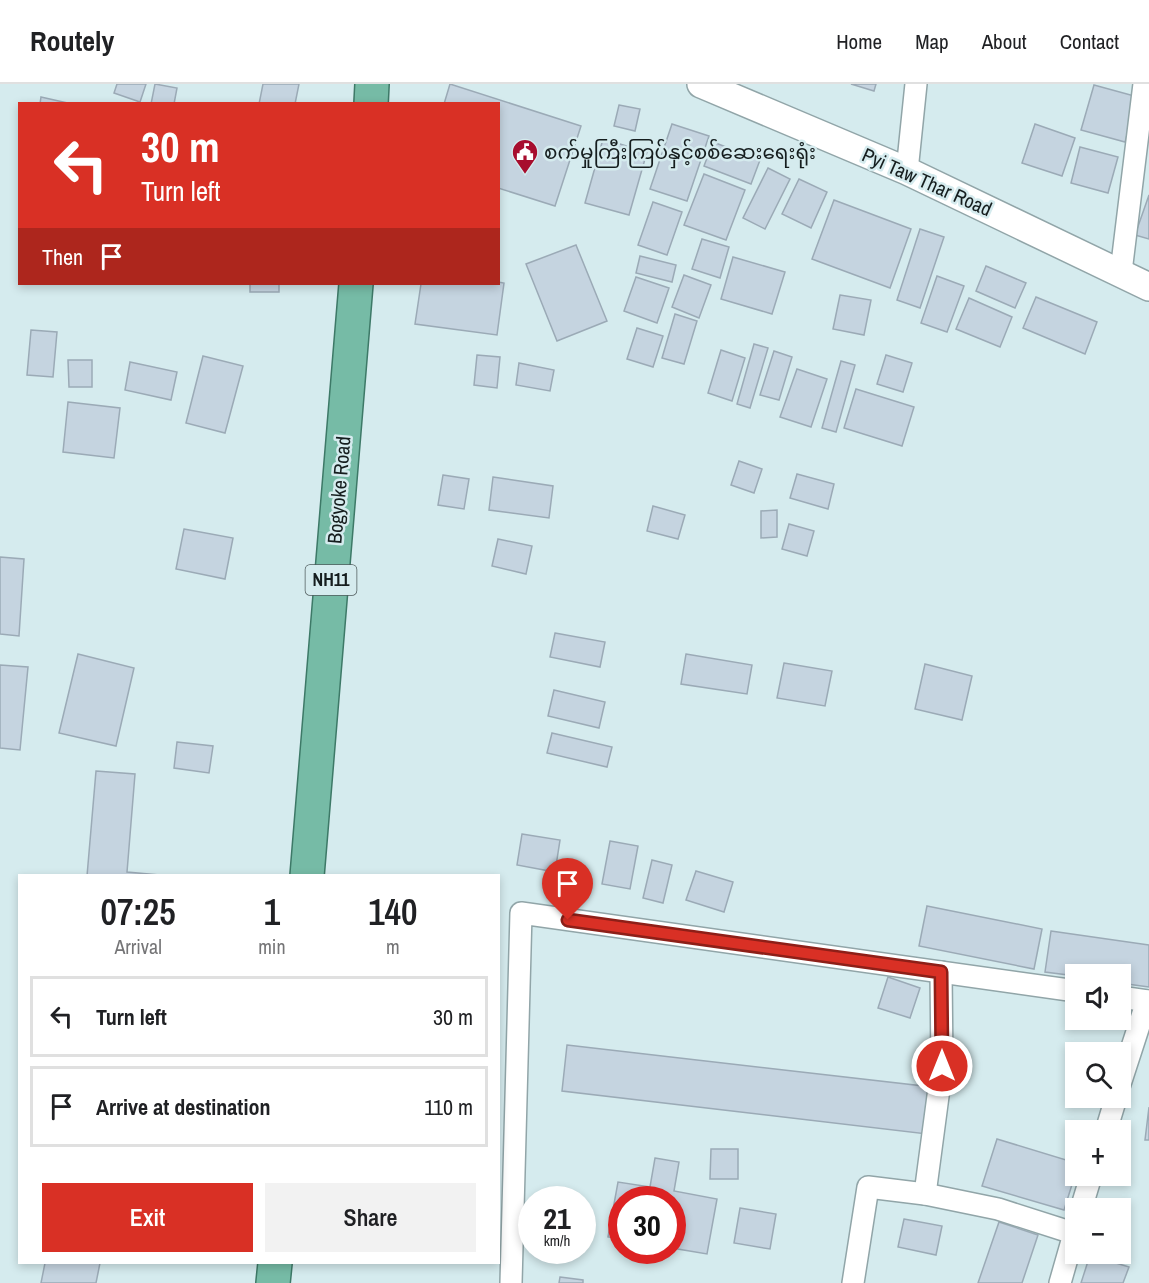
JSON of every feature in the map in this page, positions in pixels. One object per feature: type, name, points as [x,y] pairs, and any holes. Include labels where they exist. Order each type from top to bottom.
[{"type":"highway","points":[[371,102],[372,84]]},
{"type":"highway","name":"Bogyoke Road","points":[[307,874],[356,285]]},
{"type":"highway","points":[[273,1283],[274,1264]]},
{"type":"street","name":"Pyi Taw Thar Road","points":[[701,84],[907,171],[1149,287]]},
{"type":"street","points":[[907,171],[916,84]]},
{"type":"street","points":[[1121,272],[1144,84]]},
{"type":"street","points":[[511,1283],[521,913],[1065,989]]},
{"type":"street","points":[[925,1194],[942,1066],[941,972]]},
{"type":"street","points":[[1131,999],[1148,1001],[1131,1051]]},
{"type":"street","points":[[853,1283],[868,1187],[925,1194],[998,1209],[1065,1228]]},
{"type":"street","points":[[1060,1283],[1065,1264]]},
{"type":"building","points":[[117,84],[146,84],[140,102],[114,93]]},
{"type":"building","points":[[155,84],[177,88],[174,102],[151,102]]},
{"type":"building","points":[[263,84],[299,84],[295,102],[259,102]]},
{"type":"building","points":[[450,84],[581,126],[555,206],[500,189],[500,102],[445,102]]},
{"type":"building","points":[[851,84],[876,84],[874,91]]},
{"type":"building","points":[[1094,85],[1138,97],[1125,142],[1081,130]]},
{"type":"building","points":[[41,97],[63,102],[40,102]]},
{"type":"building","points":[[619,105],[640,109],[635,131],[614,126]]},
{"type":"building","points":[[672,124],[709,136],[687,201],[650,189]]},
{"type":"building","points":[[1035,124],[1075,138],[1062,176],[1022,163]]},
{"type":"building","points":[[603,139],[647,152],[629,215],[585,203]]},
{"type":"building","points":[[713,142],[760,160],[751,184],[704,166]]},
{"type":"building","points":[[1080,147],[1118,157],[1108,193],[1071,183]]},
{"type":"building","points":[[768,168],[790,179],[765,229],[743,218]]},
{"type":"building","points":[[704,174],[745,190],[726,240],[684,225]]},
{"type":"building","points":[[799,179],[827,192],[811,228],[782,214]]},
{"type":"building","points":[[1149,195],[1149,239],[1135,235]]},
{"type":"building","points":[[834,200],[911,229],[890,288],[812,259]]},
{"type":"building","points":[[653,202],[682,212],[667,255],[638,245]]},
{"type":"building","points":[[920,229],[944,237],[920,308],[897,300]]},
{"type":"building","points":[[702,239],[729,247],[720,278],[692,269]]},
{"type":"building","points":[[576,245],[607,321],[557,341],[526,264]]},
{"type":"building","points":[[640,256],[676,265],[672,282],[636,273]]},
{"type":"building","points":[[733,257],[785,272],[772,314],[721,299]]},
{"type":"building","points":[[986,266],[1026,283],[1015,308],[976,291]]},
{"type":"building","points":[[684,275],[711,285],[699,318],[672,307]]},
{"type":"building","points":[[937,276],[964,286],[947,332],[921,323]]},
{"type":"building","points":[[636,277],[669,288],[657,323],[624,311]]},
{"type":"building","points":[[500,282],[504,283],[497,335],[415,324],[421,285],[500,285]]},
{"type":"building","points":[[250,285],[279,285],[279,292],[250,292]]},
{"type":"building","points":[[840,295],[871,300],[864,335],[833,329]]},
{"type":"building","points":[[1036,297],[1097,322],[1085,354],[1023,328]]},
{"type":"building","points":[[969,298],[1012,317],[1000,347],[956,329]]},
{"type":"building","points":[[675,314],[697,321],[684,364],[662,358]]},
{"type":"building","points":[[637,328],[663,336],[653,367],[627,359]]},
{"type":"building","points":[[31,330],[57,332],[53,377],[27,375]]},
{"type":"building","points":[[754,344],[768,348],[750,408],[737,404]]},
{"type":"building","points":[[721,350],[745,358],[732,401],[708,393]]},
{"type":"building","points":[[774,351],[792,357],[779,400],[760,395]]},
{"type":"building","points":[[477,355],[500,357],[497,388],[474,385]]},
{"type":"building","points":[[886,355],[912,363],[903,392],[877,384]]},
{"type":"building","points":[[203,356],[243,366],[225,433],[186,423]]},
{"type":"building","points":[[68,360],[92,360],[92,387],[69,387]]},
{"type":"building","points":[[841,361],[855,365],[836,432],[822,428]]},
{"type":"building","points":[[130,362],[177,372],[171,400],[125,390]]},
{"type":"building","points":[[519,363],[554,370],[550,391],[516,385]]},
{"type":"building","points":[[797,369],[827,379],[811,427],[780,417]]},
{"type":"building","points":[[856,389],[914,407],[902,446],[844,428]]},
{"type":"building","points":[[68,402],[120,408],[114,458],[63,452]]},
{"type":"building","points":[[739,461],[762,469],[754,493],[731,485]]},
{"type":"building","points":[[797,474],[834,484],[828,509],[790,498]]},
{"type":"building","points":[[443,475],[469,479],[464,509],[438,505]]},
{"type":"building","points":[[493,477],[553,486],[549,518],[489,510]]},
{"type":"building","points":[[653,506],[685,515],[678,539],[647,531]]},
{"type":"building","points":[[777,510],[777,537],[761,538],[761,511]]},
{"type":"building","points":[[789,524],[814,531],[807,556],[782,549]]},
{"type":"building","points":[[184,529],[233,538],[225,579],[176,569]]},
{"type":"building","points":[[498,539],[532,546],[526,574],[492,566]]},
{"type":"building","points":[[0,557],[24,559],[19,636],[0,634]]},
{"type":"building","points":[[555,633],[605,642],[600,667],[550,657]]},
{"type":"building","points":[[78,654],[134,668],[116,746],[59,733]]},
{"type":"building","points":[[686,654],[752,665],[747,694],[681,684]]},
{"type":"building","points":[[784,663],[832,671],[825,706],[777,698]]},
{"type":"building","points":[[925,664],[972,676],[962,720],[915,709]]},
{"type":"building","points":[[0,665],[28,667],[20,750],[0,748]]},
{"type":"building","points":[[554,690],[605,702],[599,728],[548,716]]},
{"type":"building","points":[[552,733],[612,747],[607,767],[547,753]]},
{"type":"building","points":[[177,742],[213,746],[209,773],[174,768]]},
{"type":"building","points":[[96,771],[135,774],[127,872],[149,874],[87,874]]},
{"type":"building","points":[[522,834],[560,840],[555,872],[517,865]]},
{"type":"building","points":[[610,841],[638,846],[630,889],[602,884]]},
{"type":"building","points":[[652,860],[672,865],[663,903],[643,898]]},
{"type":"building","points":[[696,871],[733,882],[724,912],[686,900]]},
{"type":"building","points":[[927,906],[1042,929],[1034,969],[919,946]]},
{"type":"building","points":[[1051,931],[1149,945],[1149,987],[1131,985],[1131,964],[1065,964],[1065,975],[1045,972]]},
{"type":"building","points":[[888,977],[920,988],[910,1018],[878,1008]]},
{"type":"building","points":[[567,1045],[932,1087],[927,1134],[562,1091]]},
{"type":"building","points":[[1149,1107],[1149,1140],[1145,1140]]},
{"type":"building","points":[[997,1139],[1065,1160],[1065,1186],[1072,1186],[1068,1198],[1065,1198],[1064,1210],[982,1186]]},
{"type":"building","points":[[711,1149],[738,1149],[738,1179],[710,1179]]},
{"type":"building","points":[[655,1158],[679,1162],[675,1186],[650,1186]]},
{"type":"building","points":[[618,1182],[644,1186],[617,1186]]},
{"type":"building","points":[[686,1193],[717,1199],[707,1254],[686,1250]]},
{"type":"building","points":[[740,1208],[776,1214],[770,1249],[734,1243]]},
{"type":"building","points":[[904,1219],[942,1226],[936,1255],[898,1247]]},
{"type":"building","points":[[999,1222],[1038,1235],[1022,1283],[978,1283]]},
{"type":"building","points":[[45,1264],[100,1264],[96,1283],[41,1283]]},
{"type":"building","points":[[1087,1264],[1119,1264],[1129,1267],[1123,1283],[1081,1283]]},
{"type":"building","points":[[560,1277],[583,1280],[583,1283],[559,1283]]},
{"type":"place","name":"စက်မှုကြီးကြပ်နှင့်စစ်ဆေးရေးရုံး","points":[[525,175]]},
{"type":"route","points":[[568,920],[941,972],[942,1066]]}]
